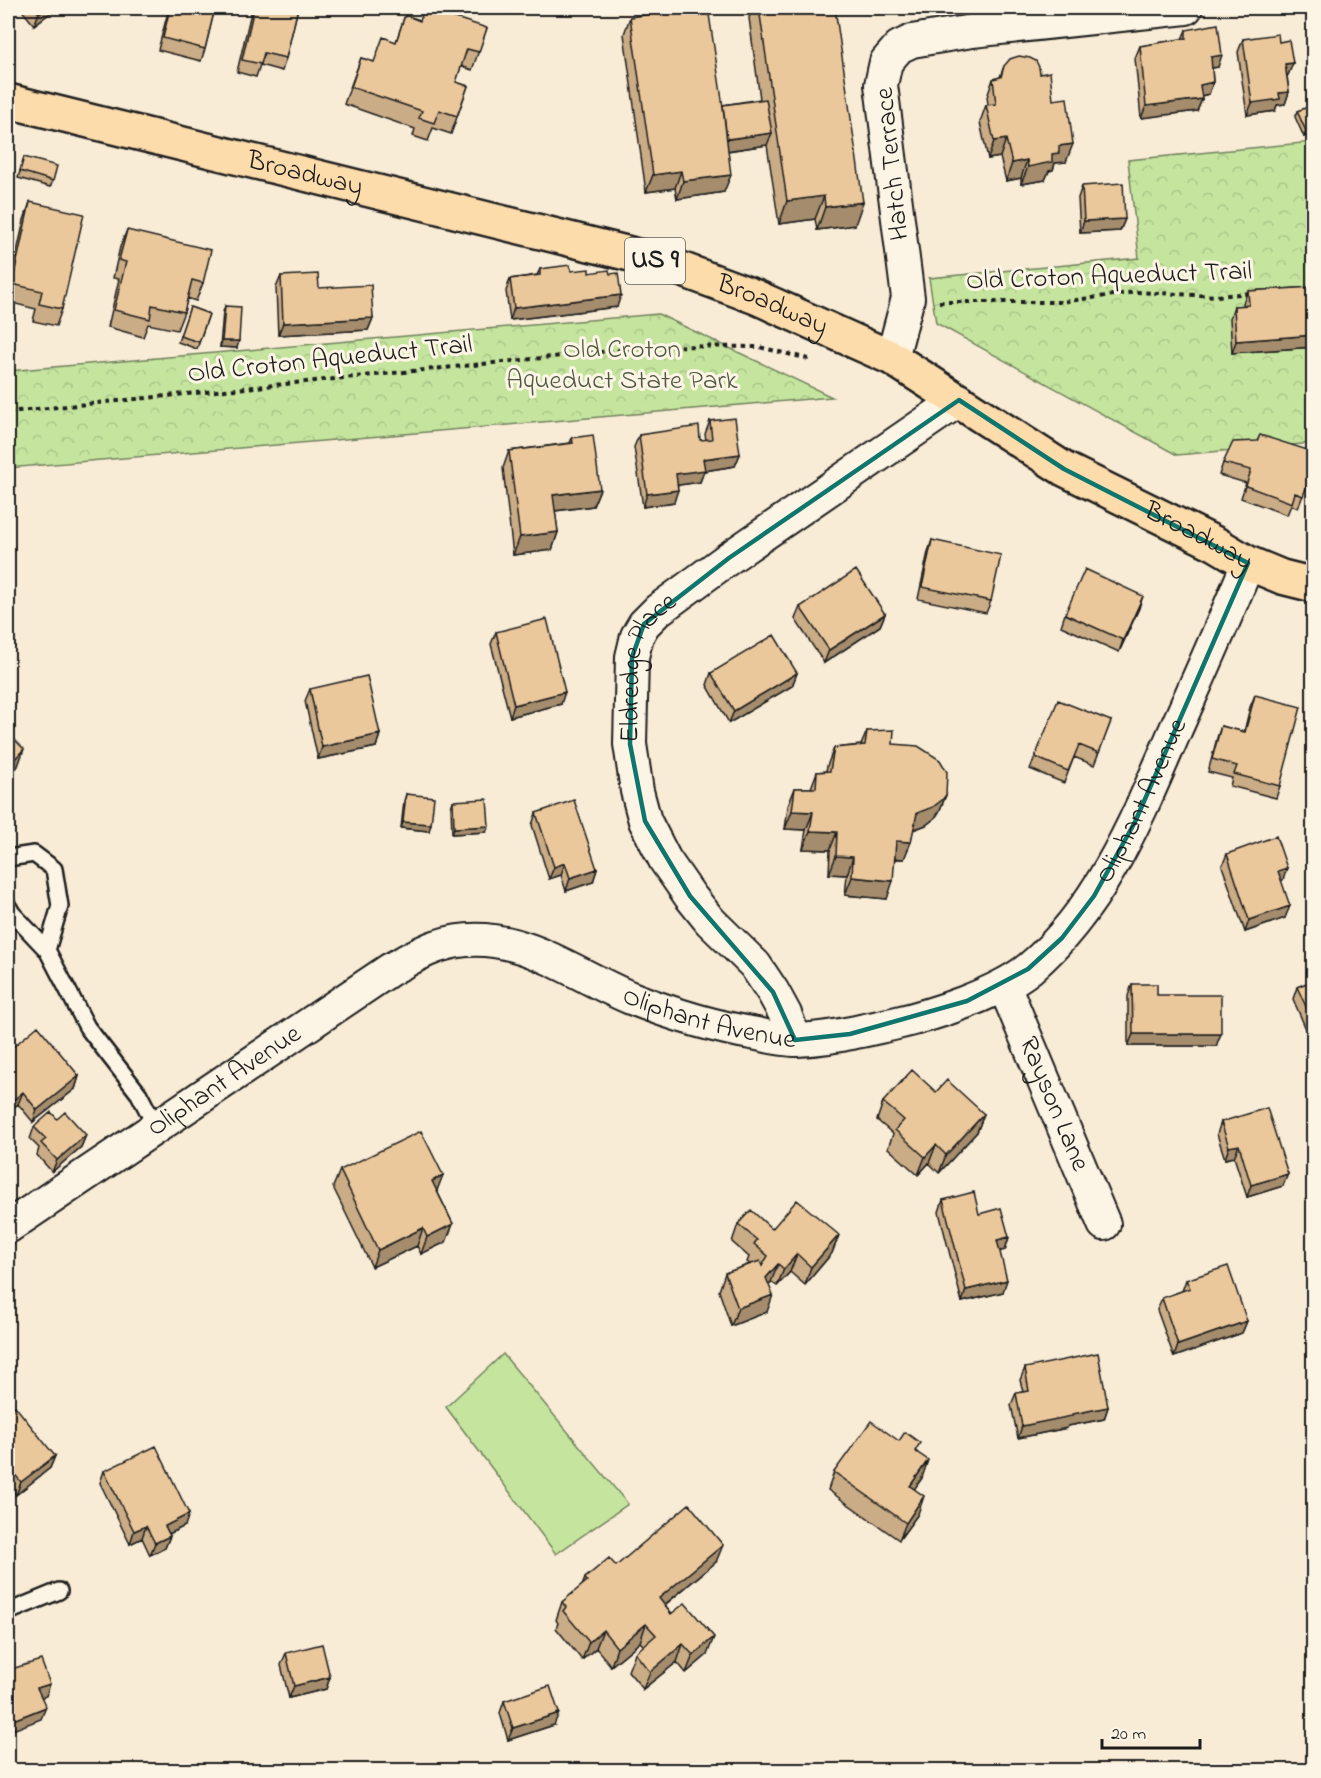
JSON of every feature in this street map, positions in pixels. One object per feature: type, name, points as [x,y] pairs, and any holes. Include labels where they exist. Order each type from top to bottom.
[{"type":"main road","name":"Broadway","points":[[8,101],[630,254],[678,268],[756,297],[892,358],[1064,469],[1216,544],[1248,563],[1282,577],[1314,585]]},
{"type":"street","name":"Hatch Terrace","points":[[892,358],[908,298],[881,86],[886,62],[898,47],[912,41],[972,31],[1186,8]]},
{"type":"street","name":"Eldredge Place","points":[[795,1040],[785,1014],[767,983],[754,965],[710,921],[690,896],[665,860],[645,821],[637,791],[630,744],[634,647],[644,624],[658,610],[729,558],[959,400]]},
{"type":"street","name":"Oliphant Avenue","points":[[8,1227],[391,969],[437,946],[456,941],[482,939],[504,942],[529,950],[627,996],[679,1016],[727,1029],[795,1040],[850,1034],[902,1022],[967,1002],[1004,985],[1028,969],[1062,938],[1094,896],[1135,822],[1248,563]]},
{"type":"street","name":"Rayson Lane","points":[[1004,985],[1104,1224]]},
{"type":"lane","points":[[8,858],[34,854],[54,870],[60,906],[47,950]]},
{"type":"lane","points":[[8,906],[47,950],[87,1027],[139,1094],[156,1127]]},
{"type":"lane","points":[[8,1612],[59,1591]]},
{"type":"path","name":"Old Croton Aqueduct Trail","points":[[906,307],[938,302],[1062,302],[1136,292],[1217,296],[1263,292]]},
{"type":"path","name":"Old Croton Aqueduct Trail","points":[[8,412],[661,346],[759,347],[813,360]]},
{"type":"highlighted area","points":[[959,400],[1064,469],[1248,563],[1135,822],[1094,896],[1062,938],[1028,969],[967,1001],[850,1034],[795,1040],[773,992],[690,896],[645,821],[630,744],[632,657],[644,624],[729,558]]},
{"type":"green space","points":[[1313,142],[1313,443],[1177,455],[936,323],[929,278],[1139,258],[1128,160]]},
{"type":"green space","name":"Old Croton Aqueduct State Park","points":[[658,314],[832,397],[8,468],[8,371]]},
{"type":"green space","points":[[503,1354],[628,1504],[556,1554],[446,1407]]},
{"type":"building","points":[[34,8],[46,8],[39,13]]},
{"type":"building","points":[[170,8],[215,8],[205,49],[163,38]]},
{"type":"building","points":[[254,8],[298,8],[286,58],[264,53],[261,64],[242,60]]},
{"type":"building","points":[[424,8],[487,28],[479,52],[467,49],[456,82],[468,86],[457,116],[439,110],[434,123],[419,118],[422,111],[351,87],[361,58],[374,62],[383,37],[396,42],[405,15],[420,21]]},
{"type":"building","points":[[708,8],[731,175],[683,181],[681,171],[653,175],[630,17]]},
{"type":"building","points":[[759,8],[835,8],[863,202],[825,207],[824,196],[787,201]]},
{"type":"building","points":[[1218,24],[1222,55],[1211,57],[1213,82],[1200,85],[1202,99],[1146,106],[1140,46],[1186,38],[1186,30]]},
{"type":"building","points":[[1278,34],[1279,42],[1289,40],[1293,63],[1285,64],[1289,92],[1279,93],[1280,99],[1252,103],[1243,39]]},
{"type":"building","points":[[1019,56],[1036,61],[1040,74],[1050,72],[1053,100],[1067,98],[1073,144],[1059,146],[1059,153],[1052,154],[1052,162],[1028,167],[1027,160],[1012,163],[1006,139],[994,141],[986,105],[996,104],[993,79],[1001,77],[1004,66],[1010,59]]},
{"type":"building","points":[[766,99],[772,133],[727,139],[723,105]]},
{"type":"building","points":[[1314,105],[1314,128],[1306,131],[1297,111]]},
{"type":"building","points":[[24,157],[57,166],[53,181],[20,171]]},
{"type":"building","points":[[1123,183],[1125,219],[1084,221],[1082,186]]},
{"type":"building","points":[[30,202],[84,214],[62,309],[39,304],[42,291],[12,284]]},
{"type":"building","points":[[127,230],[211,250],[203,283],[192,280],[184,312],[152,305],[150,319],[114,310],[126,262],[119,260]]},
{"type":"building","points":[[570,265],[571,271],[589,269],[589,273],[609,270],[610,274],[618,273],[621,295],[514,308],[510,279],[540,275],[540,269]]},
{"type":"building","points":[[318,274],[319,288],[371,285],[373,318],[283,323],[281,276]]},
{"type":"building","points":[[1314,287],[1314,335],[1236,341],[1234,306],[1249,305],[1248,291]]},
{"type":"building","points":[[225,306],[241,307],[239,341],[222,341]]},
{"type":"building","points":[[190,307],[209,314],[199,342],[180,336]]},
{"type":"building","points":[[735,418],[740,454],[703,459],[705,470],[676,474],[678,490],[647,494],[639,435],[699,426],[700,440],[712,439],[710,421]]},
{"type":"building","points":[[593,435],[600,489],[553,495],[558,532],[520,537],[509,451],[573,443],[572,438]]},
{"type":"building","points":[[1260,435],[1314,452],[1314,467],[1303,496],[1295,493],[1292,503],[1246,486],[1251,470],[1223,463],[1233,442],[1257,441]]},
{"type":"building","points":[[932,540],[1001,555],[991,601],[922,587]]},
{"type":"building","points":[[1085,569],[1143,596],[1123,640],[1065,614]]},
{"type":"building","points":[[856,570],[885,614],[829,650],[800,607]]},
{"type":"building","points":[[547,619],[565,692],[514,705],[496,632]]},
{"type":"building","points":[[774,635],[797,673],[734,711],[711,673]]},
{"type":"building","points":[[367,676],[380,734],[322,747],[310,689]]},
{"type":"building","points":[[1255,695],[1301,707],[1280,786],[1234,774],[1237,766],[1212,759],[1221,726],[1245,732]]},
{"type":"building","points":[[1058,700],[1111,721],[1099,753],[1079,745],[1068,771],[1035,757]]},
{"type":"building","points":[[894,730],[893,744],[918,746],[940,760],[947,772],[946,795],[933,807],[917,813],[911,842],[896,841],[893,881],[852,877],[853,857],[836,856],[837,832],[810,831],[813,812],[792,811],[795,788],[816,788],[817,772],[830,771],[834,748],[865,745],[867,731]]},
{"type":"building","points":[[8,733],[24,749],[8,766]]},
{"type":"building","points":[[406,794],[434,797],[431,824],[403,822]]},
{"type":"building","points":[[487,799],[489,826],[454,828],[453,801]]},
{"type":"building","points":[[574,800],[597,869],[570,878],[565,863],[554,867],[536,813]]},
{"type":"building","points":[[1276,836],[1287,868],[1278,871],[1290,906],[1249,920],[1227,854]]},
{"type":"building","points":[[1314,980],[1314,1024],[1297,987]]},
{"type":"building","points":[[1132,984],[1157,984],[1157,995],[1221,995],[1221,1034],[1133,1034]]},
{"type":"building","points":[[38,1026],[79,1076],[37,1110],[23,1092],[12,1101],[8,1095],[8,1051]]},
{"type":"building","points":[[912,1070],[936,1092],[947,1080],[984,1114],[946,1155],[936,1145],[925,1157],[895,1130],[904,1120],[883,1102]]},
{"type":"building","points":[[1267,1108],[1288,1174],[1251,1185],[1239,1145],[1229,1147],[1221,1122]]},
{"type":"building","points":[[51,1112],[57,1119],[65,1112],[86,1135],[57,1160],[41,1143],[46,1139],[34,1127]]},
{"type":"building","points":[[421,1131],[443,1175],[432,1181],[453,1224],[427,1237],[423,1228],[378,1250],[340,1170]]},
{"type":"building","points":[[974,1192],[979,1214],[1001,1208],[1009,1237],[997,1240],[1007,1280],[966,1290],[943,1200]]},
{"type":"building","points":[[797,1200],[839,1235],[811,1267],[797,1254],[784,1269],[778,1264],[766,1278],[773,1295],[738,1308],[725,1273],[760,1261],[762,1266],[768,1256],[754,1244],[757,1240],[738,1224],[751,1210],[772,1229]]},
{"type":"building","points":[[1228,1266],[1247,1321],[1178,1345],[1162,1298],[1190,1288],[1186,1280]]},
{"type":"building","points":[[1098,1353],[1108,1407],[1022,1426],[1016,1393],[1029,1391],[1025,1368]]},
{"type":"building","points":[[15,1406],[55,1456],[21,1482],[8,1466],[8,1409],[9,1411]]},
{"type":"building","points":[[871,1421],[899,1441],[905,1432],[920,1443],[915,1451],[928,1460],[910,1486],[924,1496],[906,1523],[834,1472]]},
{"type":"building","points":[[156,1446],[189,1514],[165,1526],[170,1536],[155,1543],[146,1526],[134,1531],[104,1471]]},
{"type":"building","points":[[689,1504],[723,1545],[659,1598],[671,1614],[685,1603],[714,1637],[693,1655],[683,1644],[650,1672],[635,1653],[656,1635],[646,1624],[617,1648],[603,1630],[589,1642],[563,1611],[566,1607],[562,1602],[587,1581],[585,1578],[609,1558],[616,1566]]},
{"type":"building","points":[[322,1644],[330,1677],[294,1686],[286,1653]]},
{"type":"building","points":[[41,1660],[50,1684],[37,1688],[46,1707],[8,1722],[8,1670]]},
{"type":"building","points":[[550,1686],[559,1713],[513,1728],[504,1701]]}]
